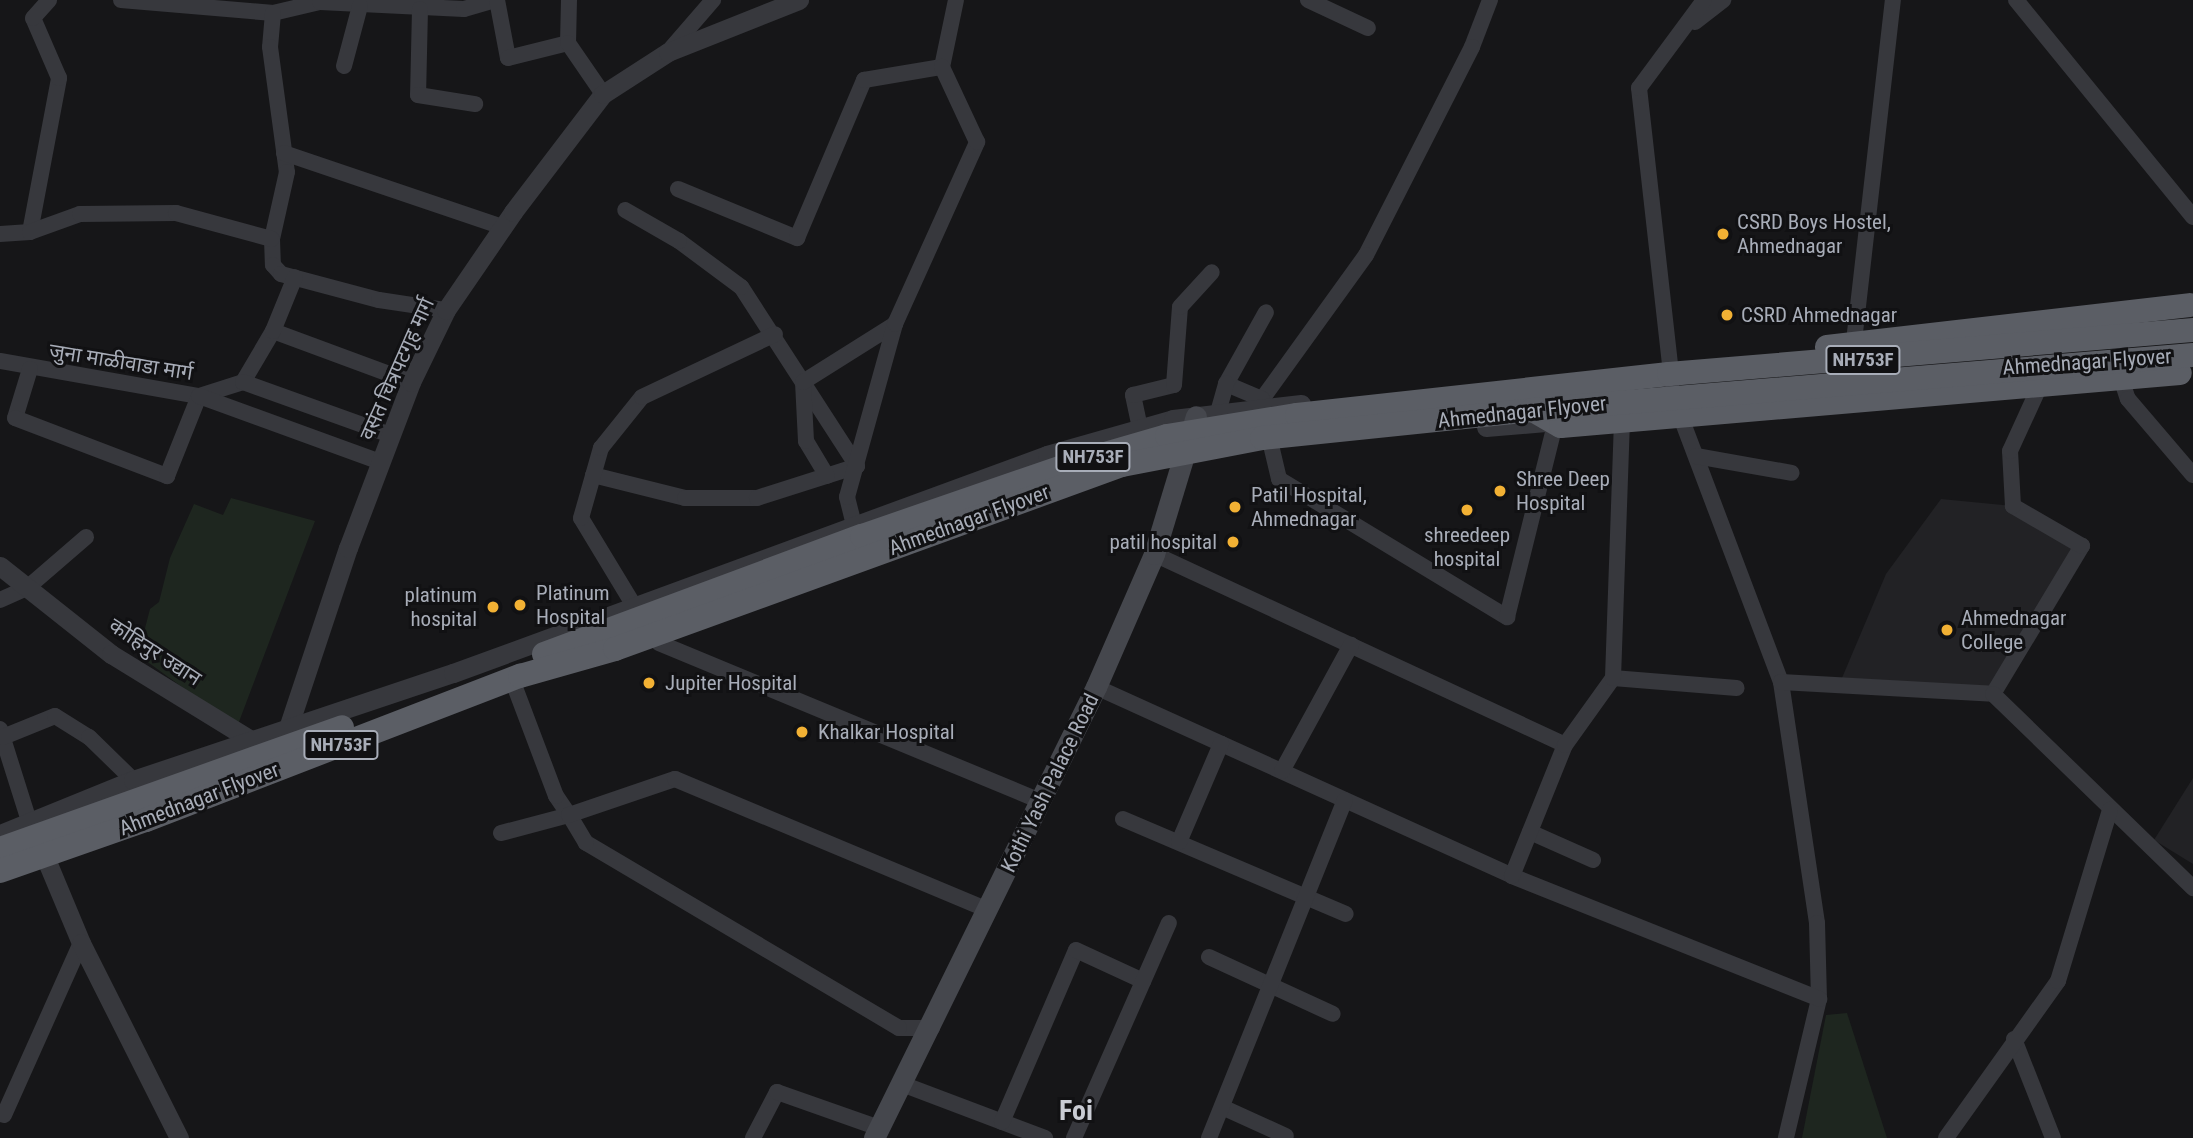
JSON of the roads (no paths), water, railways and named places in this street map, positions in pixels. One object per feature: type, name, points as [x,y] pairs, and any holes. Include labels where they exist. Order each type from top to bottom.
[{"type":"highway","name":"Ahmednagar Flyover","points":[[0,871],[146,820],[520,676],[615,649],[1122,466],[1262,438],[1532,400],[2192,318]]},
{"type":"highway","name":"Ahmednagar Flyover","points":[[0,849],[1074,463],[1228,425],[1532,400],[2189,364]]},
{"type":"main road","name":"Kothi Yash Palace Road","points":[[877,1133],[932,1028],[1096,687],[1196,459],[1196,416]]},
{"type":"street","points":[[30,232],[59,78],[33,18],[49,0]]},
{"type":"street","points":[[121,0],[273,13],[321,1],[360,6],[464,9],[497,0],[508,58],[568,43]]},
{"type":"street","points":[[569,0],[568,43],[603,94]]},
{"type":"street","points":[[668,52],[713,0]]},
{"type":"street","name":"वसंत चित्रपटगृह मार्ग","points":[[288,728],[380,462],[411,382],[446,310],[502,227],[603,94],[668,52],[799,0]]},
{"type":"street","points":[[854,525],[847,498],[857,467],[869,409],[895,324],[977,142],[942,67],[956,0]]},
{"type":"street","points":[[1308,0],[1368,28]]},
{"type":"street","points":[[1490,0],[1472,47],[1366,255],[1262,403],[1268,444],[1279,479],[1507,617],[1556,421]]},
{"type":"street","points":[[1704,0],[1639,88],[1668,367],[1678,411],[1781,682],[1817,923],[1819,999],[1786,1138]]},
{"type":"street","points":[[1681,33],[1723,0]]},
{"type":"street","points":[[1853,350],[1893,0]]},
{"type":"street","points":[[2016,0],[2193,218]]},
{"type":"street","points":[[344,65],[360,6]]},
{"type":"street","points":[[420,9],[418,95],[475,104]]},
{"type":"street","points":[[273,13],[270,47],[287,172],[272,239],[273,265],[281,274],[379,300],[446,310]]},
{"type":"street","points":[[678,189],[797,237],[864,80],[942,67]]},
{"type":"street","points":[[284,153],[502,227]]},
{"type":"street","points":[[625,210],[679,241],[741,287],[775,334],[857,467]]},
{"type":"street","points":[[0,234],[30,232],[80,214],[176,212],[272,239]]},
{"type":"street","points":[[1140,428],[1133,395],[1174,385],[1180,307],[1212,272]]},
{"type":"street","points":[[295,277],[273,331],[243,382],[390,435]]},
{"type":"street","points":[[1196,459],[1218,412],[1226,384],[1266,312]]},
{"type":"street","points":[[0,834],[134,780],[254,742],[453,673],[633,604],[1047,455],[1140,428],[1262,403],[2192,318]]},
{"type":"street","points":[[803,382],[895,324]]},
{"type":"street","points":[[273,331],[411,382]]},
{"type":"street","points":[[633,604],[581,519],[601,447],[642,397],[775,334]]},
{"type":"street","name":"जुना माळीवाडा मार्ग","points":[[0,361],[30,369],[198,396],[243,382]]},
{"type":"street","points":[[0,881],[303,772],[516,690],[659,643],[1068,492],[1196,459],[1268,444],[1622,416],[2189,364]]},
{"type":"street","points":[[30,369],[15,418],[167,476],[198,396],[380,462]]},
{"type":"street","points":[[2119,372],[2129,399],[2193,475]]},
{"type":"street","points":[[1993,694],[2082,546],[2013,506],[2010,451],[2043,379]]},
{"type":"street","points":[[803,382],[806,441],[827,476]]},
{"type":"street","points":[[1226,384],[1262,403]]},
{"type":"street","points":[[1512,876],[1565,745],[1613,678],[1622,416]]},
{"type":"street","points":[[1696,456],[1793,472]]},
{"type":"street","points":[[593,475],[685,498],[757,498],[857,467]]},
{"type":"street","points":[[0,600],[27,588],[86,537]]},
{"type":"street","points":[[1154,554],[1565,745]]},
{"type":"street","name":"कोहिनुर उद्यान","points":[[0,566],[111,654],[254,742]]},
{"type":"street","points":[[659,643],[1041,801]]},
{"type":"street","points":[[1282,772],[1351,645]]},
{"type":"street","points":[[1613,678],[1737,688]]},
{"type":"street","points":[[1781,682],[1993,694],[2193,888]]},
{"type":"street","points":[[1096,687],[1512,876],[1819,999]]},
{"type":"street","points":[[516,690],[556,796],[586,843],[899,1028],[932,1028]]},
{"type":"street","points":[[30,824],[1,733],[55,716],[89,737],[134,780]]},
{"type":"street","points":[[288,728],[303,772]]},
{"type":"street","points":[[254,742],[270,784]]},
{"type":"street","points":[[1179,842],[1221,744]]},
{"type":"street","points":[[501,833],[569,815],[675,779],[988,910]]},
{"type":"street","points":[[1209,1138],[1345,800]]},
{"type":"street","points":[[1946,1138],[2014,1039],[2058,981],[2110,810]]},
{"type":"street","points":[[1123,819],[1307,895],[1346,914]]},
{"type":"street","points":[[1530,832],[1593,860]]},
{"type":"street","points":[[48,864],[81,943],[179,1138]]},
{"type":"street","points":[[1074,1138],[1169,923]]},
{"type":"street","points":[[4,1115],[81,943]]},
{"type":"street","points":[[1002,1122],[1076,950],[1143,981]]},
{"type":"street","points":[[1209,957],[1333,1014]]},
{"type":"street","points":[[2014,1039],[2053,1138]]},
{"type":"street","points":[[902,1084],[1045,1138]]},
{"type":"street","points":[[753,1138],[777,1092],[877,1133]]},
{"type":"street","points":[[1222,1107],[1286,1136]]},
{"type":"place","name":"CSRD Boys Hostel, Ahmednagar","points":[[1723,234]]},
{"type":"place","name":"CSRD Ahmednagar","points":[[1727,315]]},
{"type":"place","name":"Shree Deep Hospital","points":[[1500,491]]},
{"type":"place","name":"Patil Hospital, Ahmednagar","points":[[1235,507]]},
{"type":"place","name":"shreedeep hospital","points":[[1467,510]]},
{"type":"place","name":"patil hospital","points":[[1233,542]]},
{"type":"place","name":"Platinum Hospital","points":[[520,605]]},
{"type":"place","name":"platinum hospital","points":[[493,607]]},
{"type":"place","name":"Ahmednagar College","points":[[1947,630]]},
{"type":"place","name":"Jupiter Hospital","points":[[649,683]]},
{"type":"place","name":"Khalkar Hospital","points":[[802,732]]},
{"type":"district","name":"Foi","points":[[1076,1111]]}]
